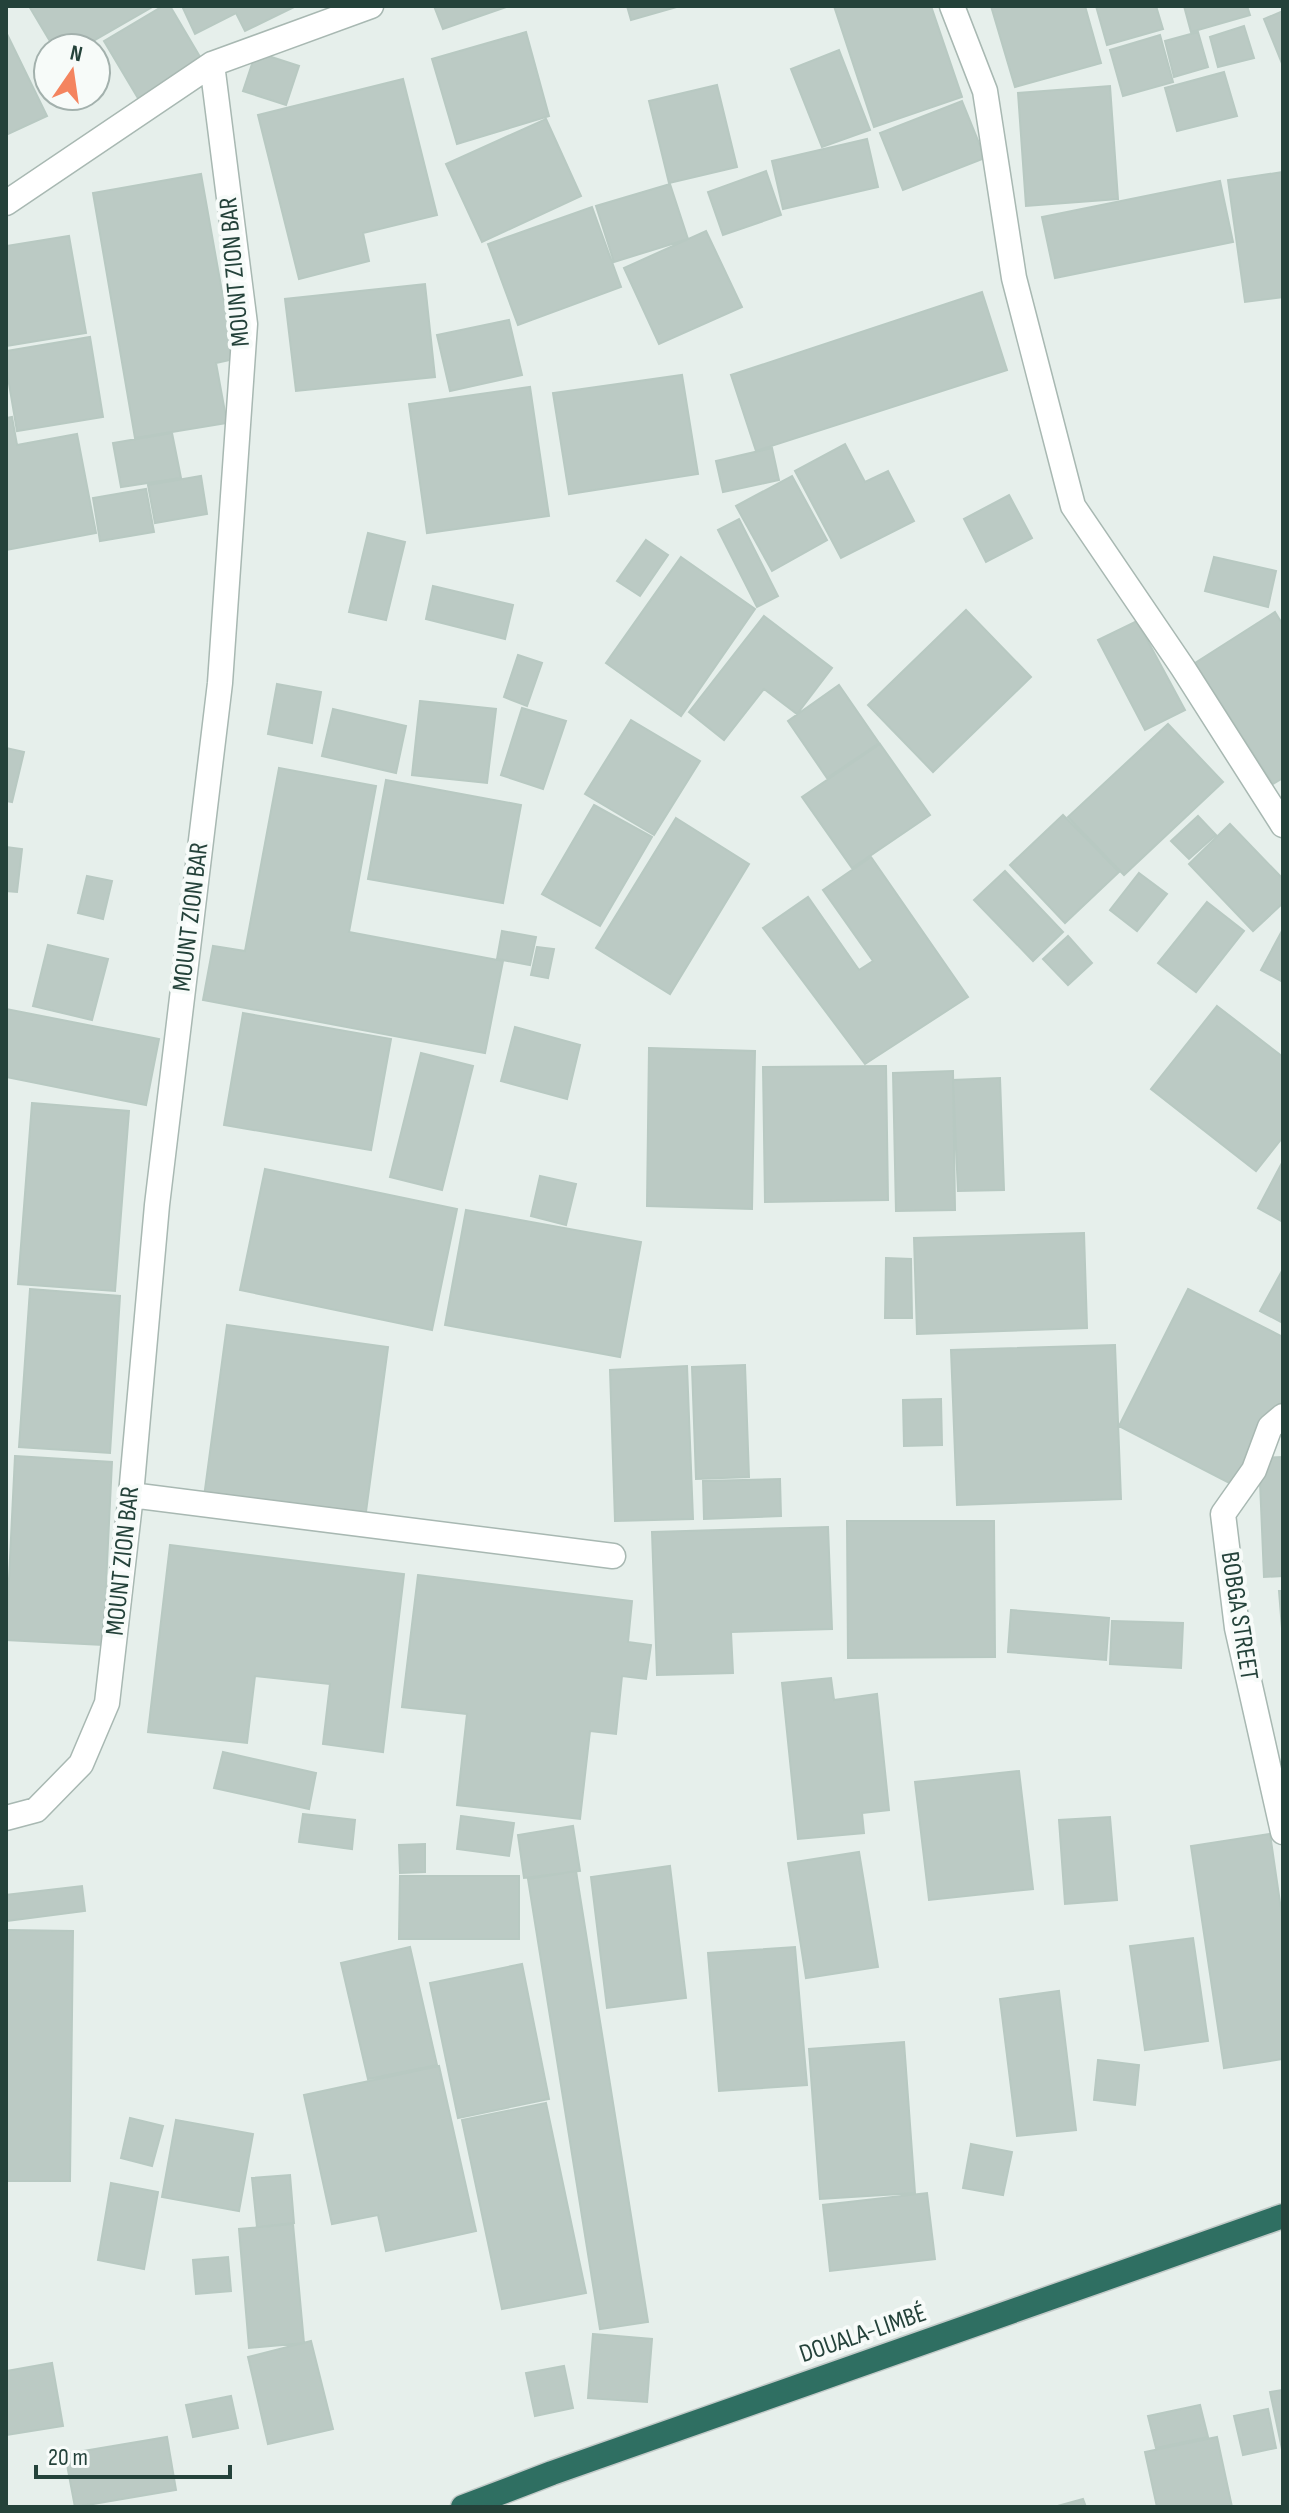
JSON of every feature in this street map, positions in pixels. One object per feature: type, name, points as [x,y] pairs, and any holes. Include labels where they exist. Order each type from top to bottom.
[{"type":"highway","name":"DOUALA-LIMBÉ","points":[[463,2507],[1283,2216]]},
{"type":"street","points":[[6,203],[212,64],[371,6]]},
{"type":"street","points":[[952,6],[985,91],[1014,278],[1073,506],[1183,668],[1283,825]]},
{"type":"street","name":"MOUNT ZION BAR","points":[[6,1818],[36,1810],[81,1764],[107,1703],[131,1495],[157,1205],[220,683],[245,324],[212,64]]},
{"type":"street","name":"BOBGA STREET","points":[[1283,1416],[1270,1427],[1254,1470],[1223,1514],[1237,1628],[1283,1832]]},
{"type":"street","points":[[131,1495],[613,1556]]},
{"type":"building","points":[[29,6],[154,6],[109,32],[44,32]]},
{"type":"building","points":[[163,6],[170,6],[203,62],[139,100],[112,54],[112,36]]},
{"type":"building","points":[[182,6],[296,6],[245,31],[236,13],[195,34]]},
{"type":"building","points":[[434,6],[509,6],[443,29]]},
{"type":"building","points":[[627,6],[680,6],[631,20]]},
{"type":"building","points":[[834,6],[931,6],[962,97],[874,127]]},
{"type":"building","points":[[991,6],[1085,6],[1101,63],[1015,87]]},
{"type":"building","points":[[1096,6],[1156,6],[1163,29],[1107,45]]},
{"type":"building","points":[[1184,6],[1247,6],[1250,15],[1191,32]]},
{"type":"building","points":[[1283,11],[1283,66],[1264,19]]},
{"type":"building","points":[[1244,26],[1254,58],[1218,67],[1210,37]]},
{"type":"building","points":[[6,32],[32,85],[32,112],[45,112],[47,116],[6,135]]},
{"type":"building","points":[[526,32],[549,116],[457,144],[432,59]]},
{"type":"building","points":[[1198,32],[1208,67],[1174,77],[1165,41]]},
{"type":"building","points":[[1160,35],[1173,82],[1123,96],[1110,50]]},
{"type":"building","points":[[839,50],[870,130],[822,147],[791,69]]},
{"type":"building","points":[[256,52],[299,66],[286,105],[243,91]]},
{"type":"building","points":[[1224,72],[1237,116],[1177,131],[1165,88]]},
{"type":"building","points":[[403,79],[437,215],[363,233],[369,261],[299,279],[258,115]]},
{"type":"building","points":[[717,85],[737,167],[669,183],[649,101]]},
{"type":"building","points":[[1110,86],[1118,199],[1026,206],[1018,93]]},
{"type":"building","points":[[962,101],[985,158],[903,190],[880,133]]},
{"type":"building","points":[[546,119],[581,196],[482,242],[446,164]]},
{"type":"building","points":[[867,139],[878,187],[783,209],[772,161]]},
{"type":"building","points":[[766,171],[781,215],[723,235],[708,192]]},
{"type":"building","points":[[1283,172],[1283,297],[1245,302],[1228,180]]},
{"type":"building","points":[[201,174],[234,359],[216,363],[227,423],[135,438],[93,193]]},
{"type":"building","points":[[1220,181],[1233,242],[1055,278],[1042,217]]},
{"type":"building","points":[[670,184],[688,239],[614,262],[596,206]]},
{"type":"building","points":[[592,207],[621,287],[518,325],[488,244]]},
{"type":"building","points":[[706,231],[742,307],[659,344],[624,268]]},
{"type":"building","points":[[69,236],[86,333],[6,346],[6,246]]},
{"type":"building","points":[[425,284],[435,377],[296,391],[285,299]]},
{"type":"building","points":[[982,292],[1007,370],[756,451],[731,375]]},
{"type":"building","points":[[509,320],[522,375],[450,391],[437,335]]},
{"type":"building","points":[[90,337],[103,417],[17,431],[6,351]]},
{"type":"building","points":[[682,375],[698,474],[569,494],[553,393]]},
{"type":"building","points":[[530,387],[549,516],[427,533],[409,404]]},
{"type":"building","points":[[12,417],[17,445],[77,434],[96,533],[6,550],[6,418]]},
{"type":"building","points":[[172,433],[181,478],[121,487],[113,443]]},
{"type":"building","points":[[845,444],[865,482],[888,471],[914,521],[841,558],[795,471]]},
{"type":"building","points":[[772,448],[779,480],[723,492],[716,461]]},
{"type":"building","points":[[201,476],[207,514],[155,523],[148,485]]},
{"type":"building","points":[[792,476],[827,540],[772,571],[736,506]]},
{"type":"building","points":[[146,489],[154,532],[100,541],[93,498]]},
{"type":"building","points":[[1009,495],[1032,538],[986,562],[964,519]]},
{"type":"building","points":[[739,519],[778,596],[757,607],[718,530]]},
{"type":"building","points":[[368,533],[405,542],[386,620],[349,612]]},
{"type":"building","points":[[646,540],[668,555],[640,596],[617,581]]},
{"type":"building","points":[[681,557],[755,609],[681,716],[606,663]]},
{"type":"building","points":[[1214,557],[1276,571],[1268,607],[1205,591]]},
{"type":"building","points":[[433,586],[513,605],[505,639],[426,619]]},
{"type":"building","points":[[966,610],[1031,677],[933,772],[868,705]]},
{"type":"building","points":[[1275,612],[1283,625],[1283,778],[1273,784],[1195,663]]},
{"type":"building","points":[[764,616],[832,668],[797,714],[764,689],[724,740],[689,712]]},
{"type":"building","points":[[1137,621],[1185,710],[1145,730],[1098,640]]},
{"type":"building","points":[[518,655],[542,663],[527,706],[504,697]]},
{"type":"building","points":[[277,684],[321,692],[312,743],[268,734]]},
{"type":"building","points":[[839,685],[879,743],[827,778],[788,721]]},
{"type":"building","points":[[420,701],[496,709],[487,783],[412,775]]},
{"type":"building","points":[[522,708],[566,721],[543,789],[501,775]]},
{"type":"building","points":[[333,709],[406,726],[396,773],[322,756]]},
{"type":"building","points":[[631,720],[700,761],[654,835],[585,794]]},
{"type":"building","points":[[1168,724],[1223,782],[1124,875],[1068,817]]},
{"type":"building","points":[[880,744],[930,815],[852,868],[802,797]]},
{"type":"building","points":[[6,748],[24,752],[12,802],[6,801]]},
{"type":"building","points":[[279,768],[376,786],[349,932],[503,961],[485,1053],[203,1000],[213,946],[245,951]]},
{"type":"building","points":[[386,780],[521,805],[503,903],[368,879]]},
{"type":"building","points":[[594,805],[652,837],[600,926],[542,894]]},
{"type":"building","points":[[1063,815],[1119,872],[1065,923],[1010,865]]},
{"type":"building","points":[[1198,816],[1216,835],[1189,859],[1171,841]]},
{"type":"building","points":[[676,818],[749,864],[670,994],[596,948]]},
{"type":"building","points":[[1230,824],[1283,879],[1283,903],[1253,931],[1189,864]]},
{"type":"building","points":[[6,847],[22,849],[17,892],[6,891]]},
{"type":"building","points":[[871,857],[968,997],[865,1064],[763,928],[808,897],[859,970],[873,961],[823,890]]},
{"type":"building","points":[[1005,871],[1063,932],[1033,961],[974,900]]},
{"type":"building","points":[[1139,873],[1167,894],[1137,931],[1110,910]]},
{"type":"building","points":[[87,876],[112,881],[103,919],[78,913]]},
{"type":"building","points":[[1207,902],[1244,931],[1196,992],[1158,963]]},
{"type":"building","points":[[1283,929],[1283,982],[1261,970]]},
{"type":"building","points":[[502,931],[536,937],[530,965],[497,959]]},
{"type":"building","points":[[1068,936],[1092,963],[1068,985],[1043,959]]},
{"type":"building","points":[[48,945],[108,959],[92,1020],[33,1006]]},
{"type":"building","points":[[537,947],[554,949],[548,978],[531,975]]},
{"type":"building","points":[[1217,1006],[1283,1057],[1283,1137],[1256,1171],[1151,1089]]},
{"type":"building","points":[[6,1009],[159,1039],[146,1105],[6,1077]]},
{"type":"building","points":[[243,1013],[391,1039],[371,1150],[224,1125]]},
{"type":"building","points":[[515,1027],[580,1045],[567,1099],[501,1081]]},
{"type":"building","points":[[649,1048],[755,1051],[752,1209],[647,1206]]},
{"type":"building","points":[[421,1053],[473,1066],[442,1190],[390,1177]]},
{"type":"building","points":[[886,1066],[888,1200],[765,1202],[763,1067]]},
{"type":"building","points":[[953,1071],[955,1210],[896,1211],[893,1073]]},
{"type":"building","points":[[1000,1078],[1004,1190],[958,1191],[953,1080]]},
{"type":"building","points":[[32,1103],[129,1111],[115,1291],[18,1284]]},
{"type":"building","points":[[1283,1161],[1283,1222],[1258,1208]]},
{"type":"building","points":[[265,1169],[457,1209],[432,1330],[240,1290]]},
{"type":"building","points":[[540,1176],[576,1184],[566,1225],[531,1216]]},
{"type":"building","points":[[466,1210],[641,1242],[620,1357],[445,1325]]},
{"type":"building","points":[[1084,1233],[1087,1328],[917,1334],[914,1238]]},
{"type":"building","points":[[886,1258],[911,1259],[912,1318],[885,1318]]},
{"type":"building","points":[[1283,1269],[1283,1323],[1260,1311]]},
{"type":"building","points":[[30,1289],[120,1296],[110,1453],[19,1447]]},
{"type":"building","points":[[1188,1289],[1283,1337],[1283,1398],[1237,1487],[1119,1426]]},
{"type":"building","points":[[227,1325],[388,1347],[365,1519],[204,1497]]},
{"type":"building","points":[[1115,1345],[1121,1499],[957,1505],[951,1350]]},
{"type":"building","points":[[745,1365],[749,1477],[696,1479],[692,1367]]},
{"type":"building","points":[[687,1366],[693,1519],[615,1521],[610,1370]]},
{"type":"building","points":[[941,1399],[942,1445],[904,1446],[903,1400]]},
{"type":"building","points":[[15,1456],[112,1462],[103,1645],[6,1640]]},
{"type":"building","points":[[1283,1457],[1283,1576],[1264,1577],[1259,1458]]},
{"type":"building","points":[[780,1479],[781,1516],[704,1519],[703,1481]]},
{"type":"building","points":[[847,1521],[994,1521],[995,1657],[848,1658]]},
{"type":"building","points":[[828,1527],[832,1629],[731,1632],[733,1673],[657,1675],[652,1532]]},
{"type":"building","points":[[170,1545],[404,1574],[383,1752],[323,1744],[330,1684],[255,1676],[247,1743],[148,1732]]},
{"type":"building","points":[[418,1575],[632,1601],[628,1642],[651,1645],[646,1679],[622,1676],[616,1734],[590,1731],[580,1819],[457,1805],[467,1714],[402,1707]]},
{"type":"building","points":[[1279,1591],[1283,1591],[1283,1641]]},
{"type":"building","points":[[1011,1610],[1109,1618],[1106,1660],[1008,1652]]},
{"type":"building","points":[[1112,1621],[1183,1623],[1181,1668],[1110,1664]]},
{"type":"building","points":[[831,1678],[834,1700],[877,1694],[889,1810],[862,1813],[864,1833],[798,1839],[782,1683]]},
{"type":"building","points":[[223,1752],[316,1773],[309,1809],[214,1788]]},
{"type":"building","points":[[1019,1771],[1033,1889],[929,1900],[915,1782]]},
{"type":"building","points":[[303,1814],[355,1820],[352,1849],[299,1842]]},
{"type":"building","points":[[461,1816],[514,1823],[509,1856],[457,1849]]},
{"type":"building","points":[[1110,1817],[1117,1900],[1065,1904],[1059,1820]]},
{"type":"building","points":[[573,1826],[580,1871],[524,1878],[518,1835]]},
{"type":"building","points":[[1270,1834],[1283,1923],[1283,2059],[1224,2068],[1191,1846]]},
{"type":"building","points":[[425,1844],[425,1872],[400,1873],[399,1845]]},
{"type":"building","points":[[859,1852],[878,1967],[806,1978],[788,1863]]},
{"type":"building","points":[[670,1866],[686,1998],[607,2008],[591,1877]]},
{"type":"building","points":[[576,1871],[648,2322],[600,2329],[528,1879]]},
{"type":"building","points":[[400,1876],[519,1876],[519,1939],[399,1939]]},
{"type":"building","points":[[82,1886],[85,1911],[6,1921],[6,1895]]},
{"type":"building","points":[[6,1930],[73,1931],[70,2181],[6,2181]]},
{"type":"building","points":[[1193,1938],[1208,2041],[1145,2050],[1130,1946]]},
{"type":"building","points":[[410,1947],[437,2065],[368,2079],[341,1963]]},
{"type":"building","points":[[795,1947],[807,2085],[719,2091],[708,1953]]},
{"type":"building","points":[[522,1964],[549,2099],[458,2118],[430,1983]]},
{"type":"building","points":[[1059,1991],[1076,2130],[1017,2136],[1000,1999]]},
{"type":"building","points":[[904,2042],[915,2193],[820,2199],[809,2049]]},
{"type":"building","points":[[1098,2060],[1139,2065],[1135,2105],[1094,2100]]},
{"type":"building","points":[[439,2066],[476,2231],[386,2251],[378,2215],[332,2224],[304,2095]]},
{"type":"building","points":[[546,2103],[586,2293],[502,2309],[462,2120]]},
{"type":"building","points":[[130,2118],[163,2126],[152,2166],[121,2158]]},
{"type":"building","points":[[176,2120],[253,2134],[239,2211],[162,2197]]},
{"type":"building","points":[[971,2144],[1012,2152],[1003,2195],[963,2188]]},
{"type":"building","points":[[290,2175],[294,2223],[257,2227],[252,2178]]},
{"type":"building","points":[[111,2183],[158,2192],[144,2269],[98,2260]]},
{"type":"building","points":[[927,2193],[935,2259],[830,2271],[823,2205]]},
{"type":"building","points":[[293,2224],[304,2343],[249,2348],[239,2229]]},
{"type":"building","points":[[228,2257],[231,2291],[196,2294],[193,2260]]},
{"type":"building","points":[[593,2334],[652,2339],[647,2402],[588,2398]]},
{"type":"building","points":[[311,2341],[333,2429],[268,2444],[248,2357]]},
{"type":"building","points":[[52,2363],[63,2426],[6,2435],[6,2371]]},
{"type":"building","points":[[564,2366],[573,2408],[535,2416],[526,2373]]},
{"type":"building","points":[[1283,2390],[1283,2454],[1270,2392]]},
{"type":"building","points":[[231,2396],[238,2428],[193,2437],[186,2405]]},
{"type":"building","points":[[1200,2405],[1208,2437],[1156,2448],[1148,2416]]},
{"type":"building","points":[[1268,2409],[1276,2448],[1243,2455],[1234,2416]]},
{"type":"building","points":[[167,2437],[176,2490],[75,2507],[65,2454]]},
{"type":"building","points":[[1217,2437],[1232,2507],[1157,2507],[1145,2452]]},
{"type":"building","points":[[1083,2499],[1086,2507],[1054,2507]]}]
